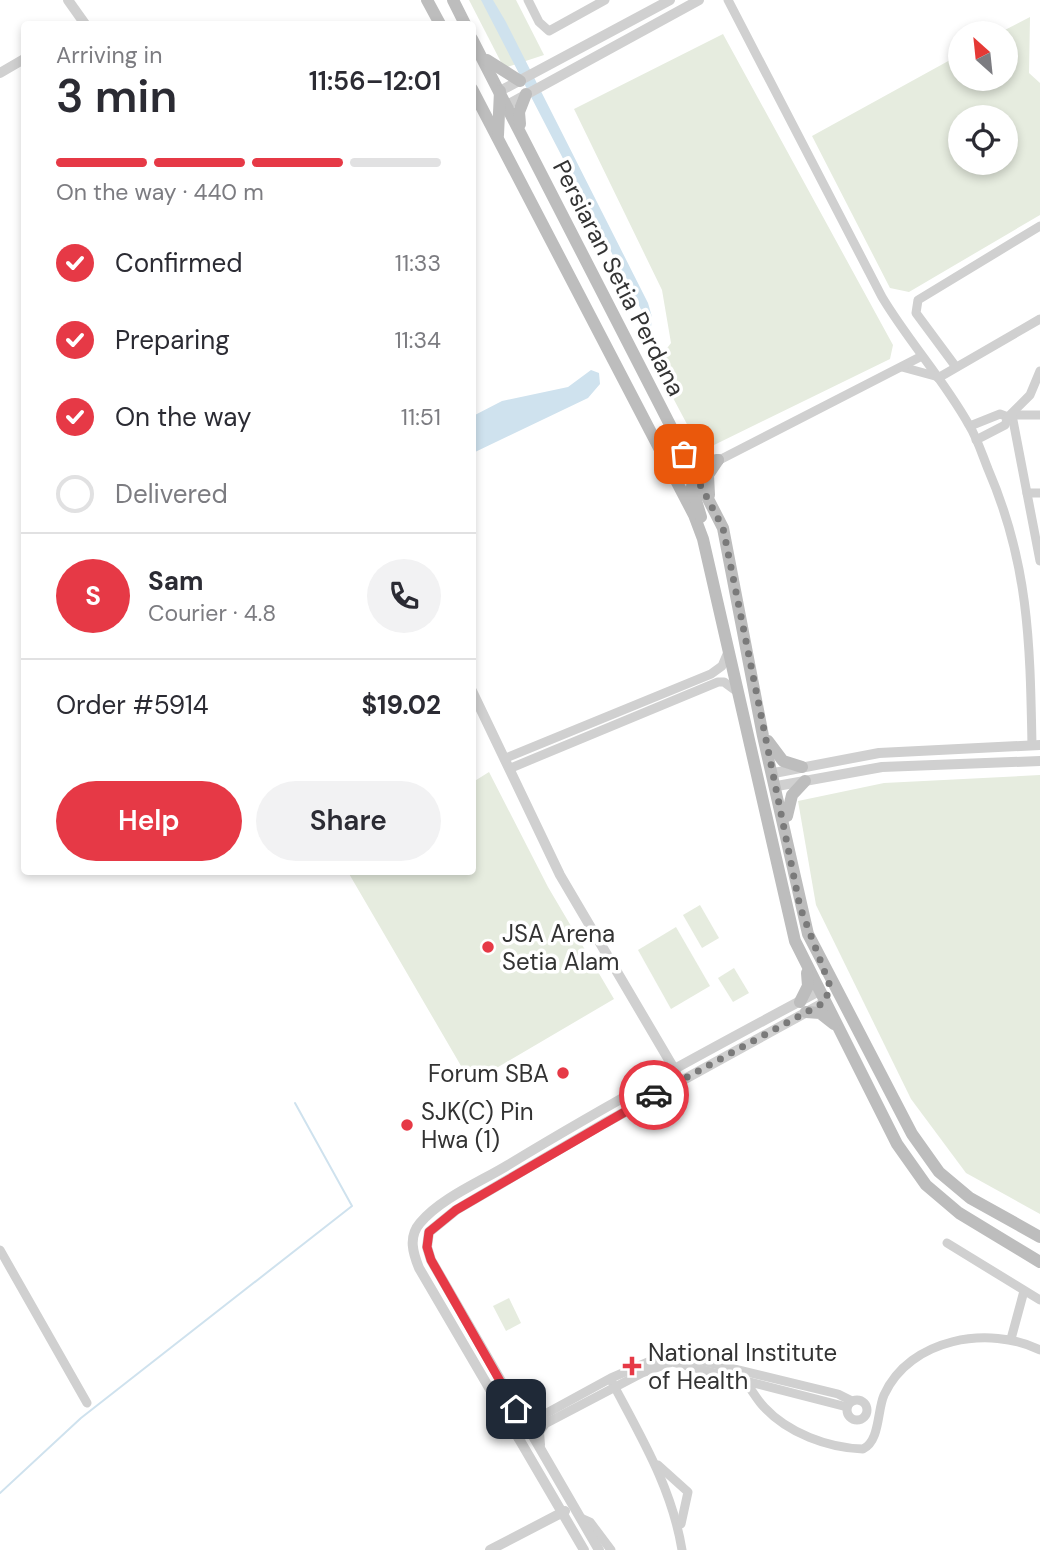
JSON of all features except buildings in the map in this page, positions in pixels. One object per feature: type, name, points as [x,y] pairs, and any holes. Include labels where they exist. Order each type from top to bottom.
[{"type":"main road","points":[[427,0],[438,21]]},
{"type":"main road","points":[[453,0],[464,21]]},
{"type":"main road","name":"Persiaran Setia Perdana","points":[[476,46],[501,99],[522,134],[723,528],[763,736],[808,934],[912,1134],[939,1172],[970,1198],[1040,1237]]},
{"type":"main road","points":[[481,55],[498,69],[524,79]]},
{"type":"main road","points":[[476,84],[501,99],[498,139]]},
{"type":"main road","points":[[522,134],[519,112],[530,92]]},
{"type":"main road","name":"Persiaran Setia Perdana","points":[[476,97],[693,512],[701,534],[729,651],[785,912],[807,966],[825,995],[897,1144],[926,1185],[959,1213],[1040,1262]]},
{"type":"main road","points":[[675,436],[697,459],[708,462],[718,460]]},
{"type":"main road","points":[[713,509],[706,484],[708,475],[718,460]]},
{"type":"main road","points":[[694,473],[692,487],[701,516],[701,534]]},
{"type":"main road","points":[[763,736],[783,761],[802,767]]},
{"type":"main road","points":[[752,752],[773,780],[766,815]]},
{"type":"main road","points":[[787,833],[789,801],[805,781]]},
{"type":"main road","points":[[824,965],[825,995],[848,1012]]},
{"type":"main road","points":[[807,966],[808,986],[803,1007],[827,1016],[842,1035]]},
{"type":"street","points":[[68,0],[82,21]]},
{"type":"street","points":[[528,0],[539,22],[549,31],[605,0]]},
{"type":"street","points":[[501,99],[524,79],[670,0]]},
{"type":"street","points":[[501,99],[530,92],[699,0]]},
{"type":"street","points":[[728,0],[882,297],[909,342],[970,426],[1005,508],[1021,568],[1030,638],[1036,745],[1040,755]]},
{"type":"street","points":[[0,73],[21,61]]},
{"type":"street","points":[[956,367],[916,313],[918,300],[1040,226]]},
{"type":"street","points":[[900,367],[937,377],[1040,319]]},
{"type":"street","points":[[900,367],[908,358],[909,342]]},
{"type":"street","points":[[694,473],[920,357]]},
{"type":"street","points":[[976,440],[1005,425],[1030,395],[1040,371]]},
{"type":"street","points":[[970,426],[1000,414],[1040,415]]},
{"type":"street","points":[[1010,416],[1040,561]]},
{"type":"street","points":[[1027,493],[1040,492]]},
{"type":"street","points":[[508,763],[711,674],[722,666],[729,651]]},
{"type":"street","points":[[508,763],[718,682],[724,682],[738,693]]},
{"type":"street","points":[[476,699],[561,875],[681,1080]]},
{"type":"street","points":[[1016,761],[1036,745]]},
{"type":"street","points":[[773,780],[802,767],[879,753],[1036,745]]},
{"type":"street","points":[[773,780],[805,781],[882,767],[1040,761]]},
{"type":"street","points":[[599,1550],[431,1260],[427,1247],[429,1232],[461,1207],[825,995]]},
{"type":"street","points":[[581,1546],[419,1268],[413,1252],[413,1238],[418,1225],[450,1200],[655,1079],[697,1056],[803,1007]]},
{"type":"street","points":[[665,1054],[697,1056]]},
{"type":"street","points":[[655,1079],[664,1066],[665,1054]]},
{"type":"street","points":[[947,1243],[1040,1300]]},
{"type":"street","points":[[0,1250],[87,1403]]},
{"type":"street","points":[[1011,1339],[1024,1291]]},
{"type":"street","points":[[744,1381],[761,1404],[798,1433],[863,1449],[872,1443],[884,1395],[911,1364],[928,1352],[962,1339],[982,1336],[1011,1339],[1040,1350]]},
{"type":"street","points":[[516,1434],[669,1353],[838,1394],[850,1404],[778,1390],[672,1362],[613,1383]]},
{"type":"street","points":[[613,1383],[656,1464],[680,1529],[682,1550]]},
{"type":"street","points":[[761,1404],[767,1394],[778,1390]]},
{"type":"street","points":[[516,1409],[545,1418]]},
{"type":"street","points":[[541,1451],[539,1432],[545,1418]]},
{"type":"street","points":[[656,1464],[688,1492],[680,1529]]},
{"type":"street","points":[[541,1523],[549,1508],[545,1484]]},
{"type":"street","points":[[490,1550],[574,1506]]},
{"type":"street","points":[[581,1518],[590,1522],[611,1550]]},
{"type":"street","points":[[541,1523],[558,1524],[581,1546]]},
{"type":"shaded area","points":[[469,0],[516,0],[544,55],[504,68]]},
{"type":"shaded area","points":[[1030,17],[1029,73],[1040,83],[1040,215],[909,292],[890,288],[812,136],[948,61],[948,91],[1018,91],[1018,23]]},
{"type":"shaded area","points":[[723,34],[893,345],[890,359],[712,446],[697,443],[655,364],[671,343],[662,290],[574,109]]},
{"type":"shaded area","name":"JSA Arena Setia Alam","points":[[489,772],[548,887],[614,999],[471,1083],[350,875],[476,875],[476,780]]},
{"type":"shaded area","points":[[1040,775],[1040,1214],[966,1173],[911,1099],[816,905],[798,801],[884,783]]},
{"type":"shaded area","points":[[700,905],[719,938],[702,948],[683,915]]},
{"type":"shaded area","points":[[676,927],[710,986],[671,1009],[638,950]]},
{"type":"shaded area","points":[[734,968],[749,993],[733,1002],[718,978]]},
{"type":"shaded area","points":[[509,1298],[521,1323],[506,1331],[493,1306]]},
{"type":"water","points":[[481,0],[493,0],[506,22],[648,303],[652,317],[649,348],[645,338],[648,323]]},
{"type":"water","points":[[591,370],[599,373],[600,384],[588,398],[476,452],[476,414],[502,401],[568,387]]},
{"type":"waterway","points":[[0,1493],[81,1418],[352,1206],[295,1103]]},
{"type":"way so far","points":[[654,1095],[825,1002],[830,993],[824,965],[808,934],[800,907],[787,833],[763,736],[723,528],[684,454]]},
{"type":"place","name":"JSA Arena Setia Alam","points":[[488,947]]},
{"type":"place","name":"Forum SBA","points":[[563,1073]]},
{"type":"place","name":"SJK(C) Pin Hwa (1)","points":[[407,1125]]},
{"type":"place","name":"National Institute of Health","points":[[632,1366]]},
{"type":"route","points":[[516,1409],[431,1260],[426,1240],[429,1232],[456,1210],[654,1095]]}]
